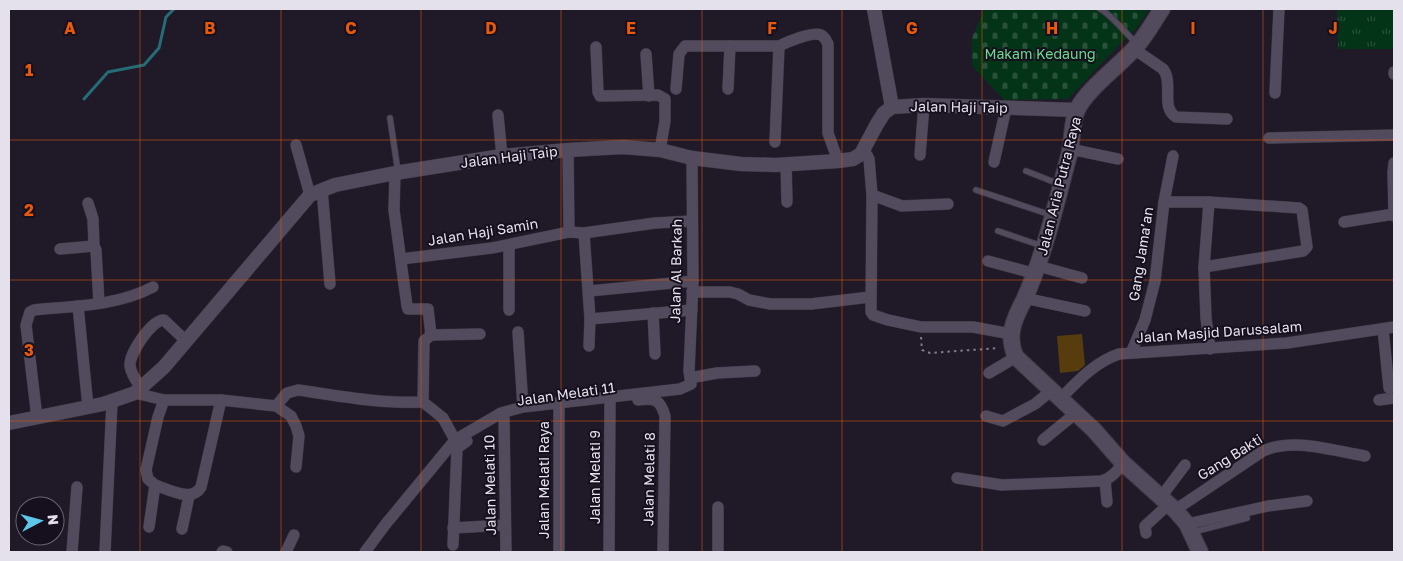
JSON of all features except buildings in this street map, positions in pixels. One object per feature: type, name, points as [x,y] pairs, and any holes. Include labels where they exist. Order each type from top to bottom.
[{"type":"main road","name":"Jalan Aria Putra Raya","points":[[1013,346],[1014,321],[1037,270],[1044,247],[1070,150],[1077,110],[1082,101],[1136,47],[1162,9]]},
{"type":"main road","points":[[1013,346],[1056,394],[1094,430],[1123,463],[1168,504],[1189,529],[1200,552]]},
{"type":"street","points":[[874,9],[892,107]]},
{"type":"street","points":[[1275,93],[1279,9]]},
{"type":"street","points":[[676,89],[679,54],[682,48],[688,45],[779,46],[792,40],[818,34],[826,39],[828,52],[828,133],[838,161]]},
{"type":"street","points":[[728,89],[730,46]]},
{"type":"street","points":[[774,142],[779,46]]},
{"type":"street","points":[[596,47],[598,92],[600,96],[661,96],[665,101],[665,121],[660,150]]},
{"type":"street","points":[[1136,47],[1166,72],[1168,106],[1172,115],[1176,117],[1227,119]]},
{"type":"street","points":[[646,54],[649,96]]},
{"type":"street","points":[[920,155],[924,105]]},
{"type":"street","name":"Jalan Haji Taip","points":[[316,192],[335,185],[397,173],[502,156],[568,150],[623,147],[660,150],[692,158],[740,164],[838,161],[853,159],[864,150],[884,113],[892,107],[924,105],[1077,110]]},
{"type":"street","points":[[994,162],[1006,108]]},
{"type":"street","points":[[498,115],[502,156]]},
{"type":"street","points":[[1269,138],[1394,135]]},
{"type":"street","points":[[296,145],[316,192],[330,284]]},
{"type":"street","points":[[568,150],[569,232]]},
{"type":"street","points":[[864,150],[869,159],[872,195],[870,308],[873,315],[921,327],[973,327],[1013,346],[990,373]]},
{"type":"street","points":[[1070,150],[1118,159]]},
{"type":"street","name":"Gang Jama’an","points":[[1131,353],[1145,320],[1155,281],[1164,202],[1172,156]]},
{"type":"street","name":"Jalan Al Barkah","points":[[691,381],[689,371],[693,280],[692,158]]},
{"type":"street","points":[[1344,222],[1394,215],[1394,163]]},
{"type":"street","points":[[786,164],[787,202]]},
{"type":"street","points":[[397,173],[394,210],[408,309],[428,309],[430,335]]},
{"type":"street","points":[[9,423],[112,402],[138,391],[164,367],[316,192]]},
{"type":"street","points":[[872,195],[902,206],[948,204]]},
{"type":"street","points":[[1164,202],[1209,202],[1299,208],[1303,213],[1307,247],[1303,251],[1204,267]]},
{"type":"street","points":[[1209,202],[1204,267],[1206,318],[1210,349]]},
{"type":"street","points":[[88,203],[93,219],[99,304]]},
{"type":"street","name":"Jalan Haji Samin","points":[[401,259],[509,245],[569,232],[584,234],[656,223],[692,221]]},
{"type":"street","points":[[584,234],[590,319],[589,346]]},
{"type":"street","points":[[509,245],[509,310]]},
{"type":"street","points":[[60,249],[94,246]]},
{"type":"street","points":[[988,261],[1082,278]]},
{"type":"street","points":[[588,291],[693,280]]},
{"type":"street","points":[[37,418],[26,325],[28,316],[34,310],[99,304],[142,293],[153,287]]},
{"type":"street","points":[[692,292],[730,292],[749,300],[770,304],[811,304],[870,297]]},
{"type":"street","points":[[1024,298],[1085,312]]},
{"type":"street","points":[[78,306],[88,407]]},
{"type":"street","points":[[590,319],[692,310]]},
{"type":"street","points":[[653,313],[656,354]]},
{"type":"street","points":[[138,391],[131,370],[131,359],[141,339],[157,321],[164,320],[167,322],[186,341]]},
{"type":"street","points":[[1379,400],[1392,393],[1388,328]]},
{"type":"street","name":"Jalan Masjid Darussalam","points":[[986,416],[1003,421],[1056,394],[1107,358],[1119,354],[1287,343],[1388,328]]},
{"type":"street","points":[[518,332],[523,407]]},
{"type":"street","points":[[424,402],[424,341],[430,335],[480,334]]},
{"type":"street","points":[[365,552],[454,440],[501,412],[523,407],[680,389],[691,381],[717,373],[755,370]]},
{"type":"street","points":[[276,406],[287,392],[298,390],[366,400],[403,403],[424,402],[442,418],[454,440]]},
{"type":"street","points":[[138,391],[164,400],[221,400],[276,406],[291,416],[296,426],[299,436],[296,467]]},
{"type":"street","name":"Jalan Melati 11","points":[[453,545],[457,448],[504,418],[559,408],[610,402],[650,399],[660,403],[662,406]]},
{"type":"street","points":[[164,400],[158,417],[146,470],[148,478],[155,485],[189,496],[196,494],[202,487],[221,400]]},
{"type":"street","points":[[105,552],[112,402]]},
{"type":"street","name":"Jalan Melati 9","points":[[609,552],[610,402]]},
{"type":"street","name":"Jalan Melati 8","points":[[662,406],[665,416],[663,552]]},
{"type":"street","name":"Jalan Melati Raya","points":[[559,408],[559,552]]},
{"type":"street","points":[[1043,440],[1076,413]]},
{"type":"street","name":"Jalan Melati 10","points":[[504,418],[506,552]]},
{"type":"street","name":"Gang Bakti","points":[[1168,504],[1263,451],[1282,445],[1304,446],[1365,456]]},
{"type":"street","points":[[957,478],[1002,485],[1105,480],[1116,472],[1123,463]]},
{"type":"street","points":[[1146,533],[1145,526],[1168,504],[1185,466]]},
{"type":"street","points":[[1105,480],[1108,502]]},
{"type":"street","points":[[149,526],[155,485]]},
{"type":"street","points":[[72,552],[76,487]]},
{"type":"street","points":[[182,529],[189,496]]},
{"type":"street","points":[[1189,529],[1268,506],[1307,501]]},
{"type":"street","points":[[718,507],[718,552]]},
{"type":"street","points":[[453,528],[505,526]]},
{"type":"street","points":[[286,552],[294,535]]},
{"type":"street","points":[[222,552],[227,552]]},
{"type":"lane","points":[[1100,9],[1107,11],[1136,47]]},
{"type":"lane","points":[[390,118],[397,173]]},
{"type":"lane","points":[[1026,171],[1061,185]]},
{"type":"lane","points":[[976,190],[1053,216]]},
{"type":"lane","points":[[998,231],[1044,247]]},
{"type":"lane","points":[[1189,529],[1247,518]]},
{"type":"path","points":[[921,327],[922,350],[930,353],[1013,346]]},
{"type":"green space","name":"Makam Kedaung","points":[[984,9],[1149,9],[1137,28],[1068,99],[1004,100],[972,66],[972,38]]},
{"type":"green space","points":[[1337,9],[1394,9],[1394,49],[1338,49]]},
{"type":"waterway","points":[[84,99],[108,72],[144,65],[159,48],[166,17],[174,9]]}]
